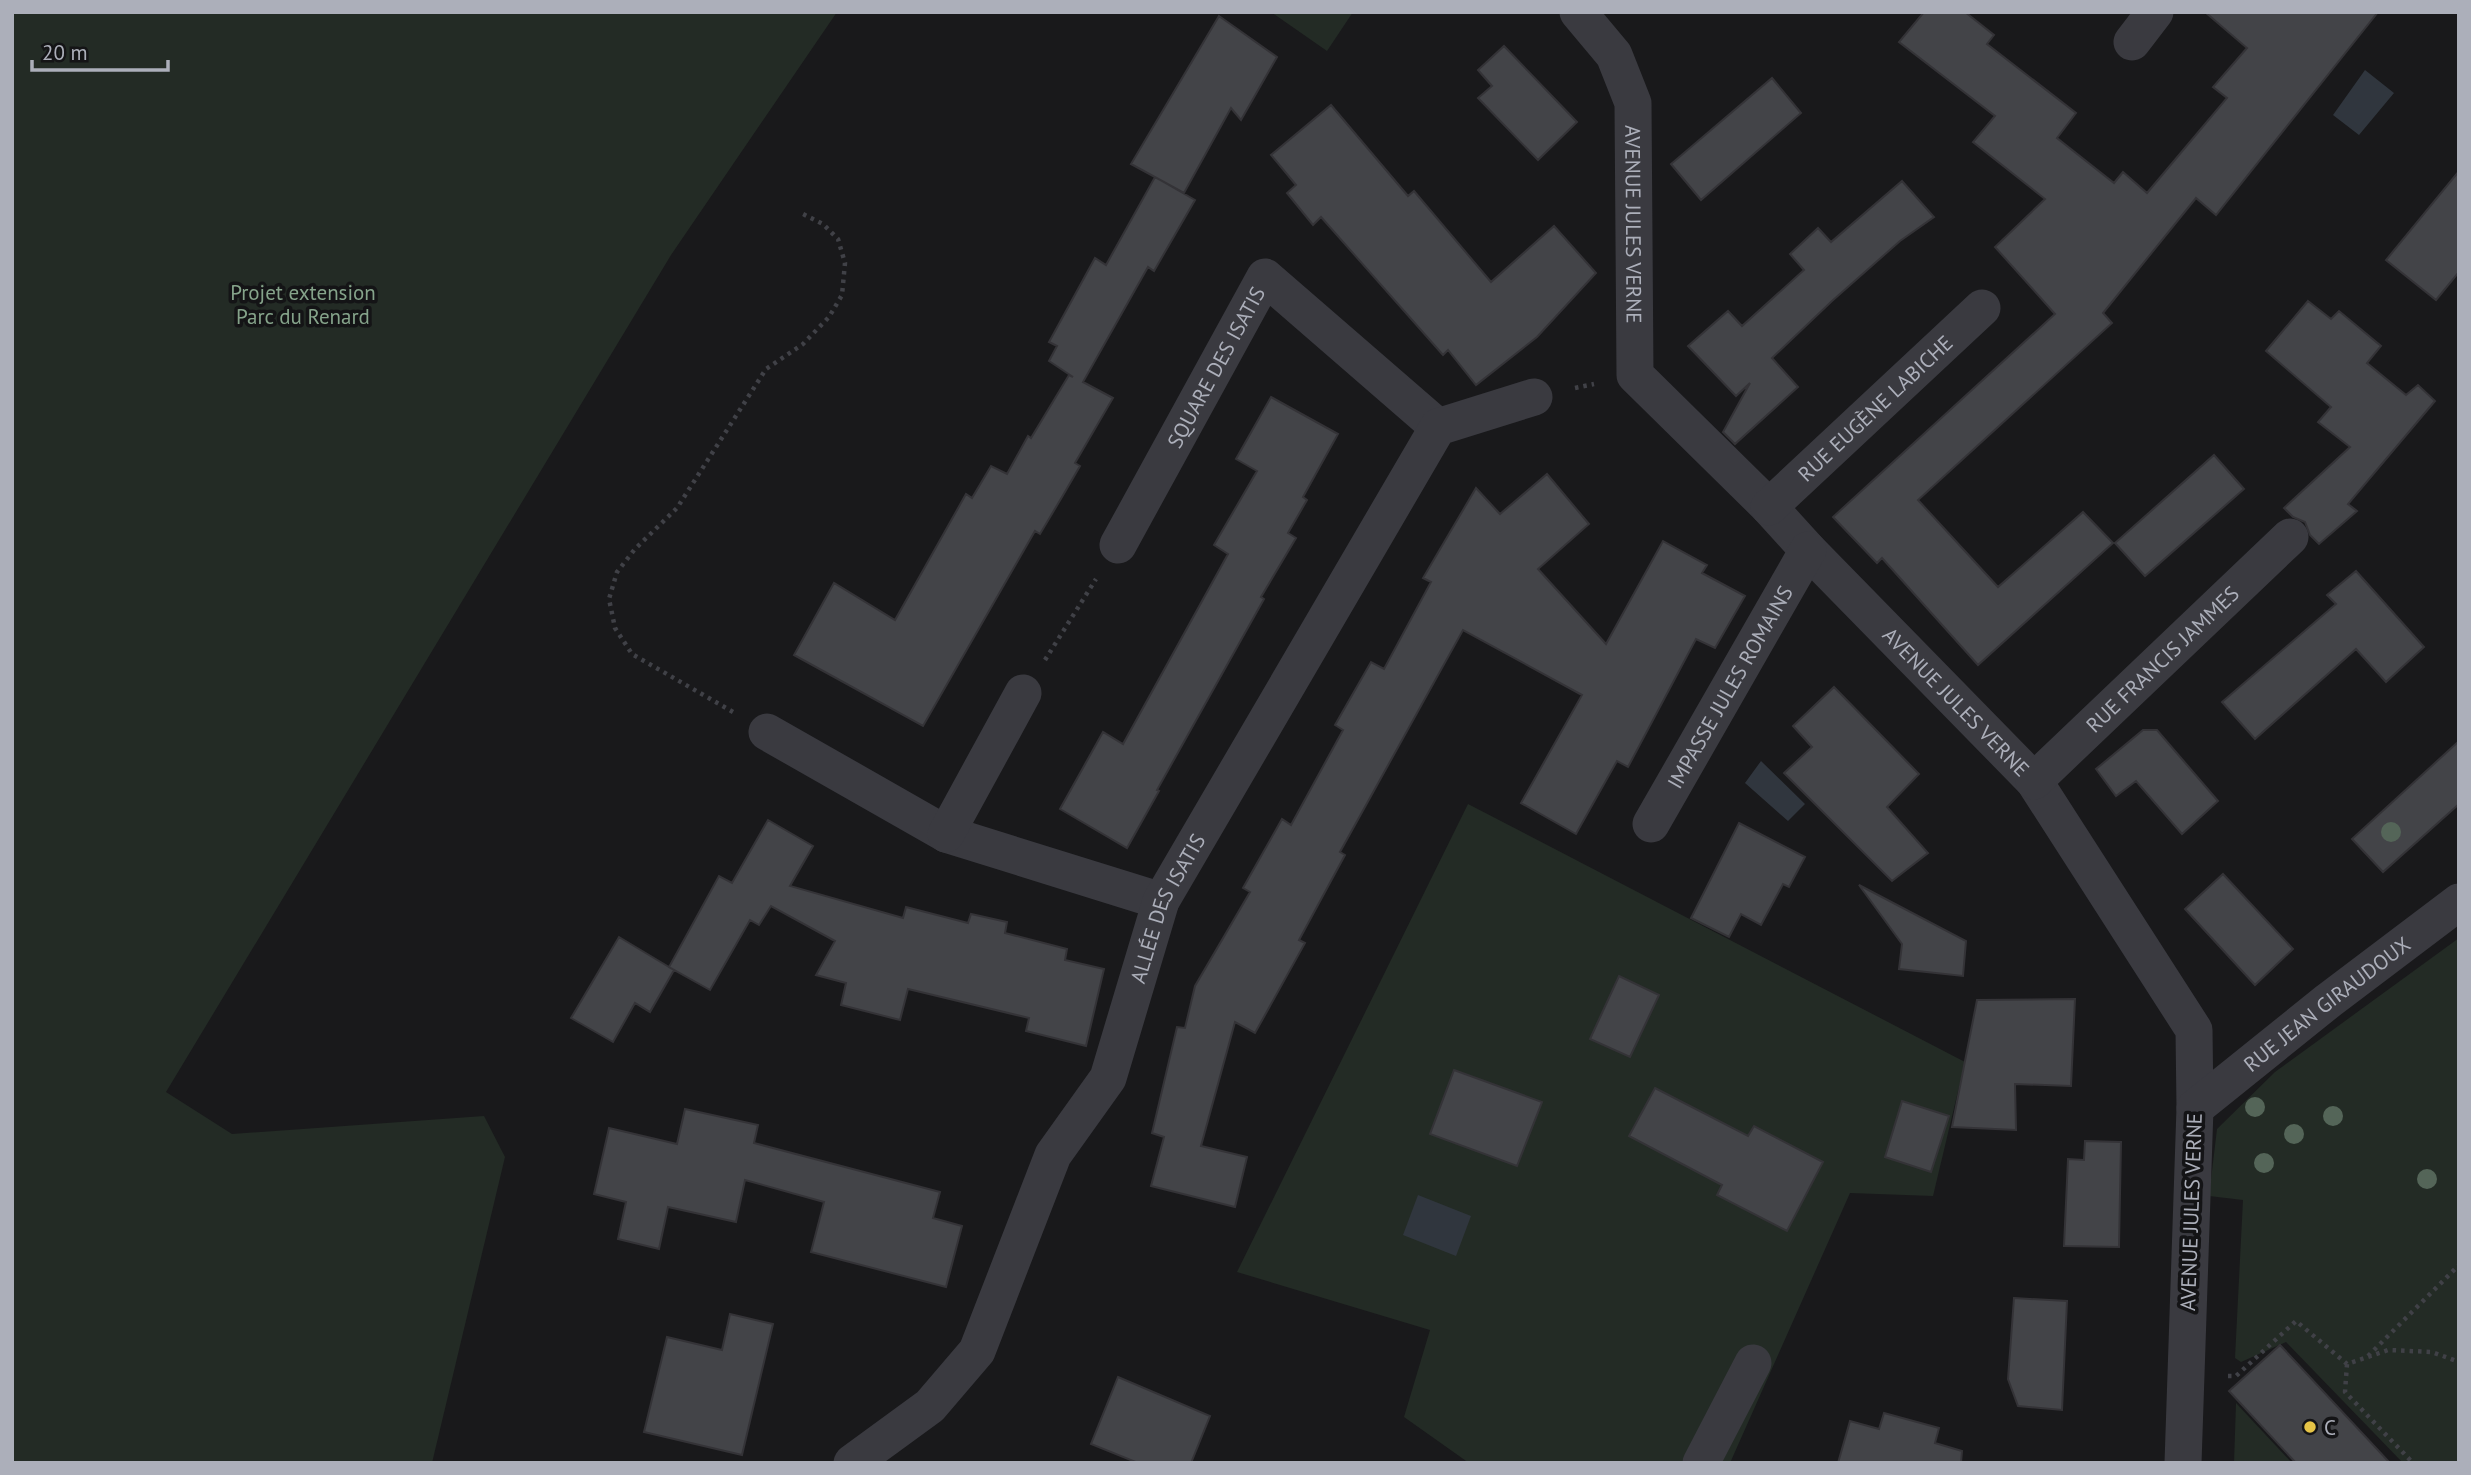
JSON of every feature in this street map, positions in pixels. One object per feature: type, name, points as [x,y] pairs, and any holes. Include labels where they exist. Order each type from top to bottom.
[{"type":"street","name":"AVENUE JULES VERNE","points":[[1578,12],[1614,55],[1633,103],[1635,374],[1769,507],[2034,781],[2194,1030],[2195,1108],[2183,1463]]},
{"type":"street","points":[[2132,42],[2155,12]]},
{"type":"street","name":"SQUARE DES ISATIS","points":[[1118,545],[1265,278],[1438,427]]},
{"type":"street","name":"RUE EUGÈNE LABICHE","points":[[1769,507],[1982,308]]},
{"type":"street","points":[[1438,427],[1534,397]]},
{"type":"street","name":"ALLÉE DES ISATIS","points":[[852,1463],[930,1406],[977,1351],[1053,1155],[1108,1078],[1161,901],[1438,427]]},
{"type":"street","name":"RUE FRANCIS JAMMES","points":[[2034,781],[2290,537]]},
{"type":"street","name":"IMPASSE JULES ROMAINS","points":[[1651,824],[1808,550]]},
{"type":"street","points":[[946,834],[1023,693]]},
{"type":"street","points":[[767,732],[946,834],[1161,901]]},
{"type":"street","name":"RUE JEAN GIRAUDOUX","points":[[2195,1108],[2328,1001],[2459,902]]},
{"type":"street","points":[[1701,1463],[1753,1363]]},
{"type":"path","points":[[767,732],[632,654],[615,628],[609,599],[618,572],[635,549],[677,508],[766,369],[803,344],[829,317],[842,295],[845,263],[838,239],[823,224],[803,214]]},
{"type":"path","points":[[1534,397],[1635,374]]},
{"type":"path","points":[[1023,693],[1118,545]]},
{"type":"path","points":[[2367,1357],[2459,1265]]},
{"type":"path","points":[[2186,1374],[2235,1376],[2296,1321],[2347,1364]]},
{"type":"path","points":[[2347,1364],[2388,1350],[2432,1352],[2459,1362]]},
{"type":"path","points":[[2347,1364],[2345,1392],[2413,1463]]},
{"type":"green space","name":"Projet extension Parc du Renard","points":[[12,12],[837,12],[671,255],[166,1092],[232,1134],[484,1116],[505,1157],[432,1463],[12,1463]]},
{"type":"green space","points":[[1271,12],[1353,12],[1327,51]]},
{"type":"green space","points":[[1468,804],[1965,1062],[1933,1196],[1850,1193],[1730,1463],[1469,1463],[1404,1417],[1430,1330],[1237,1272]]},
{"type":"green space","points":[[2459,938],[2459,1463],[2403,1463],[2286,1342],[2241,1362],[2235,1358],[2243,1200],[2209,1196],[2217,1129],[2275,1072]]},
{"type":"green space","points":[[2236,1403],[2292,1463],[2234,1463]]},
{"type":"shaded area","points":[[2365,70],[2394,93],[2359,135],[2333,115]]},
{"type":"shaded area","points":[[1761,761],[1805,804],[1788,821],[1745,783]]},
{"type":"shaded area","points":[[1418,1195],[1471,1216],[1456,1256],[1403,1235]]},
{"type":"building","points":[[1924,12],[1965,12],[1994,35],[1987,44],[2076,113],[2057,138],[2114,183],[2123,172],[2147,193],[2227,98],[2213,87],[2247,48],[2205,12],[2378,12],[2216,215],[2196,198],[2103,313],[2112,323],[1918,500],[1998,587],[2083,512],[2113,543],[1978,665],[1882,558],[1877,563],[1833,517],[2055,314],[1995,247],[2045,199],[1973,142],[1995,116],[1899,42]]},
{"type":"building","points":[[1219,16],[1277,57],[1241,120],[1231,108],[1184,193],[1131,164]]},
{"type":"building","points":[[1504,46],[1577,122],[1538,160],[1478,98],[1492,86],[1478,70]]},
{"type":"building","points":[[1772,78],[1801,113],[1701,200],[1671,164]]},
{"type":"building","points":[[1331,105],[1408,196],[1414,191],[1491,282],[1554,226],[1596,273],[1537,337],[1476,385],[1448,350],[1443,355],[1321,217],[1313,225],[1287,193],[1296,185],[1271,155]]},
{"type":"building","points":[[2459,171],[2459,272],[2436,300],[2386,260]]},
{"type":"building","points":[[1155,177],[1195,200],[1154,271],[1148,267],[1083,382],[1113,398],[1075,463],[1080,466],[1040,534],[1035,531],[923,726],[794,655],[834,583],[895,620],[966,494],[972,498],[991,466],[1007,474],[1028,436],[1031,438],[1069,375],[1073,377],[1049,361],[1057,346],[1049,342],[1095,258],[1106,265]]},
{"type":"building","points":[[1902,181],[1934,217],[1900,241],[1772,358],[1798,387],[1735,444],[1723,432],[1750,383],[1736,396],[1688,346],[1728,311],[1742,326],[1804,270],[1790,254],[1818,228],[1831,242]]},
{"type":"building","points":[[2308,301],[2331,319],[2339,311],[2381,346],[2367,363],[2406,395],[2418,385],[2435,401],[2348,504],[2357,511],[2319,544],[2310,535],[2305,522],[2293,517],[2284,508],[2350,447],[2318,422],[2331,407],[2266,351]]},
{"type":"building","points":[[1271,397],[1338,434],[1303,497],[1307,500],[1288,533],[1296,538],[1261,597],[1264,599],[1127,848],[1060,809],[1103,732],[1123,744],[1228,554],[1214,545],[1257,471],[1236,459]]},
{"type":"building","points":[[2214,455],[2244,489],[2145,576],[2115,543]]},
{"type":"building","points":[[1547,474],[1589,524],[1538,569],[1606,644],[1663,541],[1707,565],[1702,573],[1745,596],[1715,648],[1696,639],[1628,767],[1617,761],[1576,834],[1521,803],[1582,695],[1463,630],[1340,852],[1345,855],[1299,940],[1305,943],[1255,1033],[1235,1022],[1201,1146],[1247,1157],[1235,1207],[1151,1186],[1164,1137],[1152,1133],[1177,1027],[1185,1028],[1195,986],[1250,892],[1243,888],[1282,819],[1291,825],[1343,730],[1335,725],[1371,662],[1384,669],[1431,582],[1423,578],[1476,488],[1500,514]]},
{"type":"building","points":[[2356,571],[2424,647],[2386,682],[2356,649],[2255,739],[2222,702],[2336,604],[2327,595]]},
{"type":"building","points":[[1834,687],[1919,774],[1887,807],[1928,853],[1892,881],[1784,773],[1812,747],[1793,726]]},
{"type":"building","points":[[2143,730],[2157,730],[2218,801],[2182,834],[2136,781],[2116,796],[2096,769]]},
{"type":"building","points":[[2459,741],[2459,804],[2383,872],[2352,839]]},
{"type":"building","points":[[768,820],[813,846],[790,886],[903,918],[906,907],[968,923],[971,914],[1007,922],[1005,933],[1067,949],[1065,960],[1104,969],[1086,1046],[1026,1031],[1029,1018],[908,989],[900,1020],[841,1005],[846,983],[816,975],[835,941],[771,906],[759,925],[750,920],[710,990],[669,967],[719,876],[732,883]]},
{"type":"building","points":[[1739,823],[1805,857],[1789,887],[1783,884],[1761,925],[1741,914],[1729,937],[1691,918]]},
{"type":"building","points":[[2223,874],[2293,949],[2255,985],[2185,909]]},
{"type":"building","points":[[1859,885],[1966,941],[1963,976],[1899,969],[1902,944]]},
{"type":"building","points":[[619,937],[674,970],[650,1012],[635,1003],[613,1042],[571,1018]]},
{"type":"building","points":[[1619,976],[1659,995],[1630,1057],[1590,1039]]},
{"type":"building","points":[[2075,999],[2071,1086],[2015,1084],[2016,1130],[1952,1127],[1977,1000]]},
{"type":"building","points":[[1454,1070],[1542,1102],[1517,1166],[1430,1134]]},
{"type":"building","points":[[1655,1088],[1748,1136],[1754,1126],[1823,1162],[1787,1231],[1717,1195],[1722,1185],[1629,1136]]},
{"type":"building","points":[[1902,1101],[1949,1116],[1931,1172],[1885,1157]]},
{"type":"building","points":[[685,1109],[758,1125],[754,1143],[940,1192],[933,1218],[962,1226],[946,1287],[811,1252],[824,1202],[745,1180],[736,1222],[668,1207],[659,1249],[618,1239],[626,1202],[594,1194],[609,1128],[677,1144]]},
{"type":"building","points":[[2085,1141],[2121,1142],[2119,1247],[2064,1246],[2068,1159],[2084,1160]]},
{"type":"building","points":[[2014,1298],[2067,1301],[2062,1410],[2018,1406],[2008,1379]]},
{"type":"building","points":[[730,1314],[773,1324],[742,1455],[644,1432],[667,1337],[722,1350]]},
{"type":"building","name":"C","points":[[2280,1345],[2390,1463],[2296,1463],[2229,1391]]},
{"type":"building","points":[[1118,1377],[1210,1416],[1191,1463],[1138,1463],[1091,1444]]},
{"type":"building","points":[[1884,1413],[1939,1428],[1935,1443],[1962,1451],[1961,1463],[1838,1463],[1850,1421],[1879,1429]]},
{"type":"place","name":"C","points":[[2310,1427]]}]
